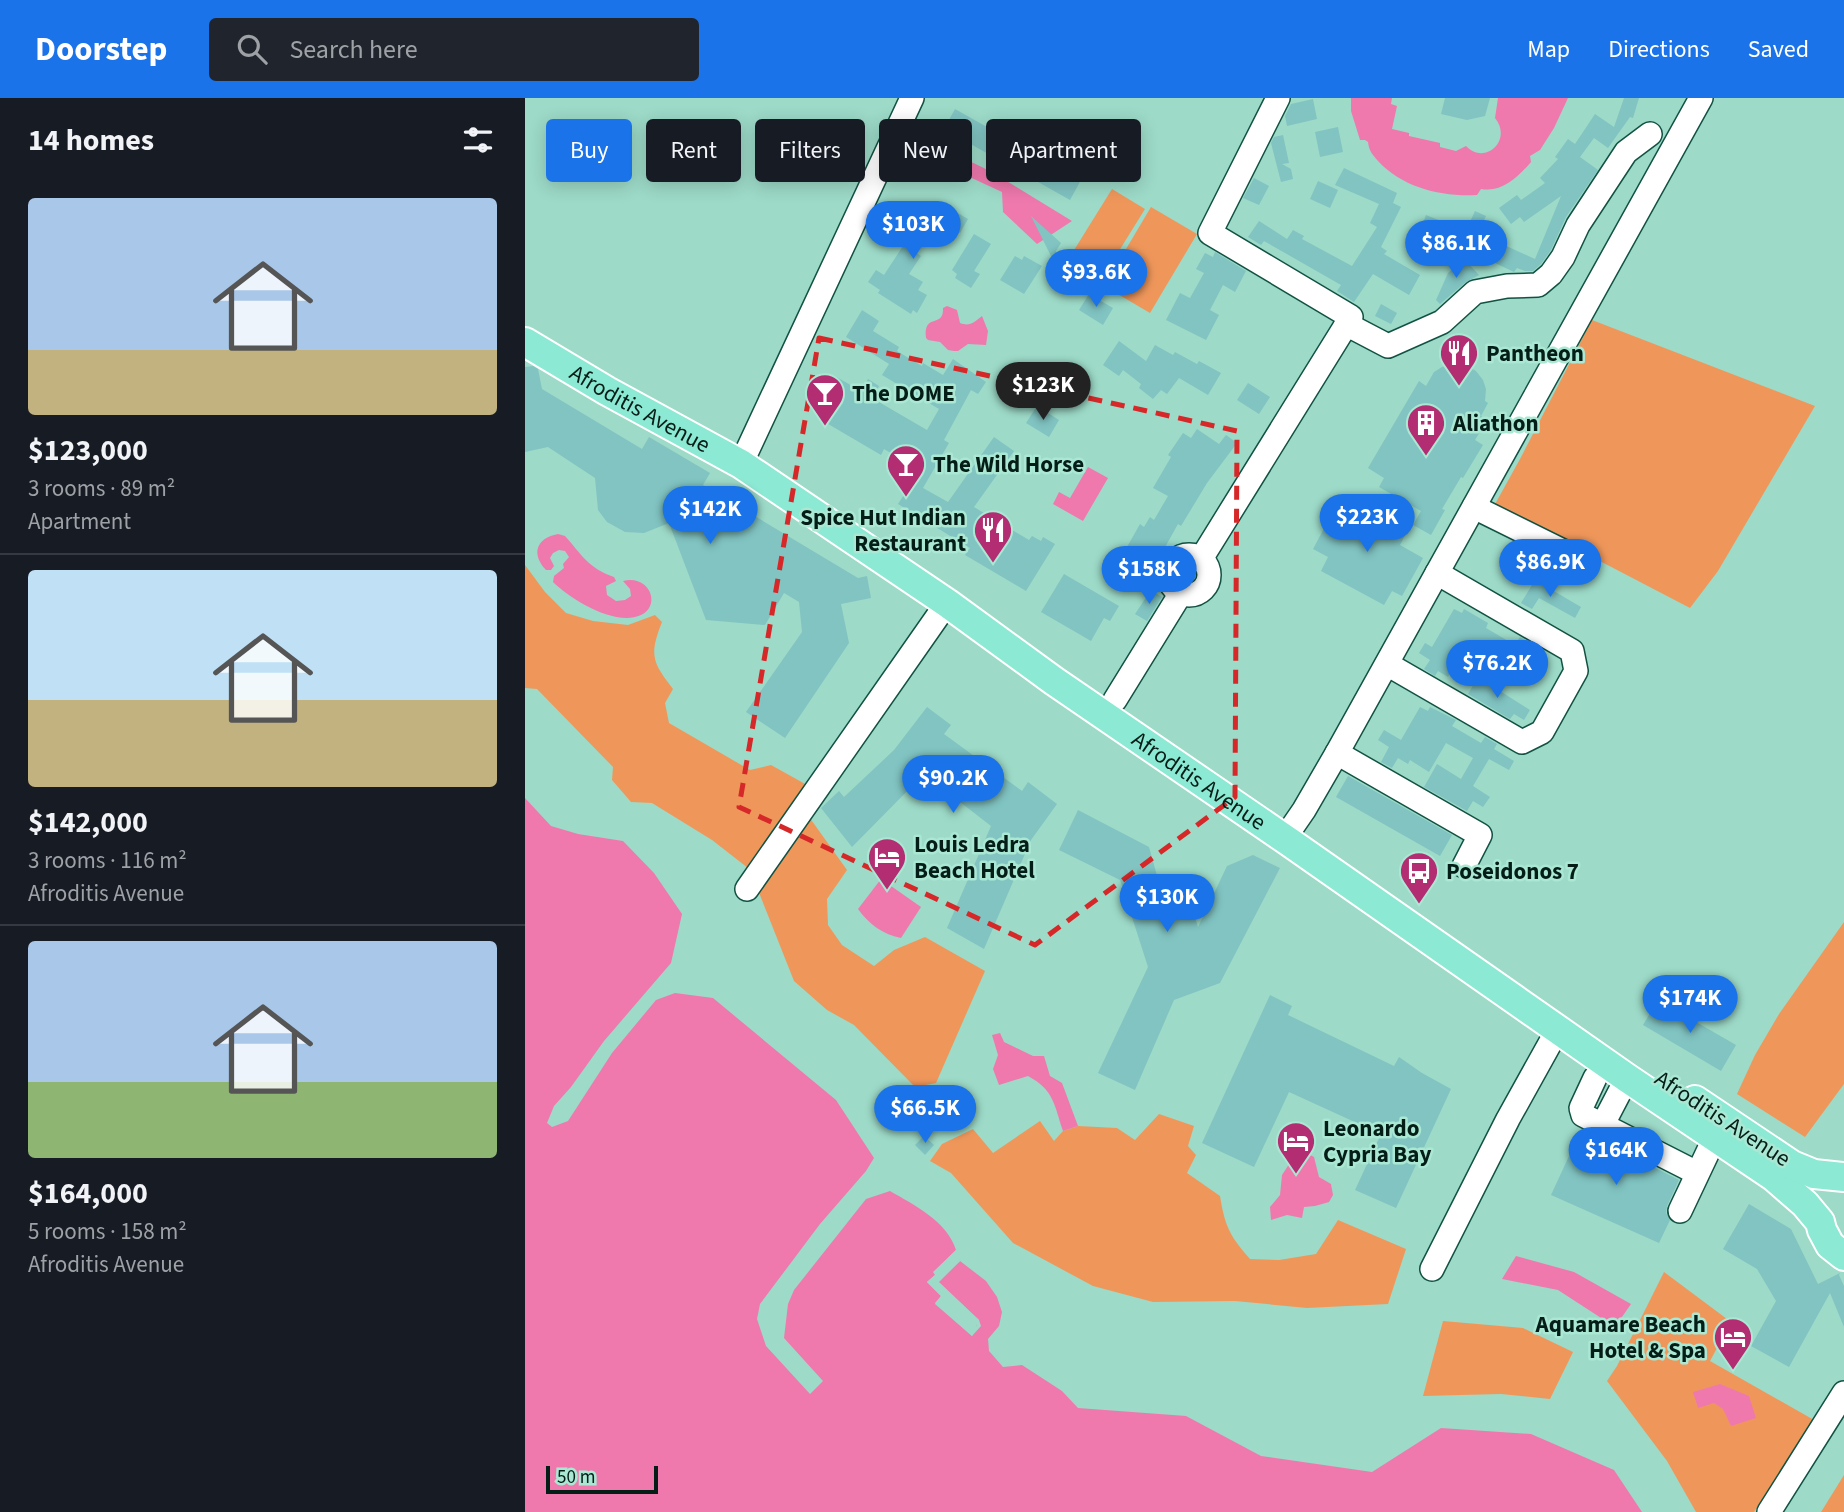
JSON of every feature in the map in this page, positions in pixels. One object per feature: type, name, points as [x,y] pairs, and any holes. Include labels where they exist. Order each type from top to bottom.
[{"type":"main road","name":"Afroditis Avenue","points":[[525,321],[745,456],[954,591],[1571,1018],[1792,1165],[1814,1174],[1844,1178]]},
{"type":"main road","name":"Afroditis Avenue","points":[[525,342],[607,391],[745,456],[1054,681],[1785,1186],[1805,1204],[1820,1222],[1830,1245],[1844,1256]]},
{"type":"main road","points":[[1820,1222],[1824,1198],[1834,1185],[1844,1178]]},
{"type":"street","points":[[745,456],[912,98]]},
{"type":"street","points":[[1278,98],[1210,233],[1388,346],[1442,322],[1475,292],[1507,286],[1538,285],[1551,274],[1563,257],[1578,225],[1626,152],[1650,134]]},
{"type":"street","points":[[1293,826],[1337,753],[1702,98]]},
{"type":"street","points":[[1115,700],[1181,593],[1195,594],[1204,587],[1208,570],[1201,559],[1349,320]]},
{"type":"street","points":[[1474,507],[1579,559]]},
{"type":"street","points":[[1387,664],[1523,742],[1542,732],[1576,671],[1572,651],[1437,573]]},
{"type":"street","points":[[747,889],[947,603]]},
{"type":"street","points":[[1337,753],[1480,835],[1464,866]]},
{"type":"street","points":[[1432,1269],[1508,1119],[1558,1029]]},
{"type":"street","points":[[1595,1078],[1581,1112],[1583,1115],[1697,1173]]},
{"type":"street","points":[[1602,1126],[1627,1078]]},
{"type":"street","points":[[1680,1211],[1715,1137]]},
{"type":"street","points":[[1769,1512],[1844,1393]]},
{"type":"highlighted area","points":[[819,338],[1237,431],[1235,797],[1035,945],[739,807]]},
{"type":"shaded area","points":[[1351,98],[1392,98],[1391,104],[1397,106],[1392,129],[1440,143],[1440,147],[1456,151],[1466,146],[1481,153],[1488,152],[1499,142],[1500,126],[1495,118],[1498,98],[1568,98],[1554,128],[1540,150],[1530,156],[1531,162],[1521,173],[1496,189],[1481,189],[1477,195],[1464,195],[1424,189],[1388,170],[1372,154],[1368,142],[1360,140],[1351,111]]},
{"type":"shaded area","points":[[972,162],[986,169],[986,182],[1008,182],[1072,221],[1037,244],[1003,212],[1002,192],[972,178]]},
{"type":"shaded area","points":[[1112,189],[1145,209],[1104,275],[1071,255]]},
{"type":"shaded area","points":[[1151,207],[1197,234],[1150,313],[1104,286]]},
{"type":"shaded area","points":[[947,306],[957,310],[960,323],[963,324],[972,323],[982,316],[988,331],[986,345],[968,344],[954,351],[948,350],[940,342],[926,338],[928,325],[940,318],[943,308]]},
{"type":"shaded area","points":[[1592,320],[1815,406],[1718,571],[1690,608],[1494,506]]},
{"type":"shaded area","points":[[1088,467],[1108,478],[1083,521],[1053,504],[1059,492],[1070,498]]},
{"type":"shaded area","points":[[558,534],[565,536],[592,565],[614,577],[616,581],[606,586],[607,595],[616,601],[631,596],[630,589],[623,581],[632,580],[646,586],[651,598],[647,610],[630,618],[606,614],[581,603],[561,589],[553,582],[554,576],[564,568],[563,564],[569,557],[565,551],[553,553],[550,558],[554,566],[551,570],[546,570],[541,564],[537,553],[538,547],[545,539]]},
{"type":"shaded area","points":[[525,565],[545,592],[566,613],[593,621],[628,625],[655,615],[662,622],[655,643],[655,658],[673,689],[665,703],[669,723],[750,770],[771,765],[807,785],[748,868],[712,840],[652,803],[631,802],[612,780],[613,767],[537,689],[525,688]]},
{"type":"shaded area","points":[[525,798],[551,826],[578,834],[623,841],[654,873],[682,914],[671,963],[604,1041],[554,1106],[547,1123],[552,1127],[568,1121],[612,1053],[656,1000],[675,993],[713,998],[836,1100],[874,1158],[760,1304],[757,1319],[766,1346],[810,1394],[823,1381],[784,1338],[788,1304],[794,1290],[866,1199],[890,1191],[937,1222],[952,1240],[956,1250],[927,1282],[941,1296],[935,1304],[972,1336],[979,1320],[938,1282],[960,1261],[986,1281],[997,1297],[1002,1312],[999,1326],[988,1339],[989,1351],[1003,1367],[1022,1365],[1062,1391],[1078,1408],[1186,1416],[1261,1456],[1372,1472],[1441,1428],[1531,1434],[1614,1470],[1642,1512],[525,1512]]},
{"type":"shaded area","points":[[807,814],[847,870],[827,899],[828,925],[842,945],[874,966],[894,950],[925,937],[985,971],[936,1083],[915,1087],[854,1025],[827,1010],[794,981],[756,885]]},
{"type":"shaded area","points":[[881,879],[921,907],[901,938],[877,928],[858,909]]},
{"type":"shaded area","points":[[1844,922],[1844,1084],[1805,1137],[1737,1094],[1755,1055],[1779,1014]]},
{"type":"shaded area","points":[[1000,1033],[1004,1042],[1033,1056],[1044,1056],[1050,1076],[1062,1083],[1078,1126],[1063,1131],[1048,1092],[1028,1076],[999,1085],[993,1069],[998,1055],[992,1035]]},
{"type":"shaded area","points":[[1159,1114],[1194,1126],[1188,1146],[1196,1155],[1187,1173],[1220,1196],[1229,1231],[1250,1259],[1279,1260],[1316,1254],[1338,1220],[1406,1249],[1388,1304],[1307,1308],[1235,1301],[1153,1302],[1093,1286],[1013,1243],[951,1173],[930,1161],[942,1144],[973,1129],[993,1153],[1040,1121],[1054,1141],[1063,1131],[1078,1126],[1117,1128],[1135,1140]]},
{"type":"shaded area","points":[[1299,1149],[1314,1157],[1319,1177],[1331,1184],[1333,1195],[1329,1202],[1304,1207],[1302,1218],[1287,1215],[1271,1220],[1270,1207],[1280,1195],[1282,1175]]},
{"type":"shaded area","points":[[1516,1256],[1574,1272],[1631,1304],[1615,1327],[1558,1290],[1502,1279]]},
{"type":"shaded area","points":[[1664,1272],[1731,1322],[1710,1361],[1814,1420],[1754,1512],[1696,1512],[1667,1461],[1607,1381]]},
{"type":"shaded area","points":[[1443,1321],[1523,1328],[1573,1352],[1550,1399],[1501,1394],[1423,1396]]},
{"type":"shaded area","points":[[1720,1384],[1749,1396],[1756,1418],[1731,1426],[1723,1409],[1714,1403],[1698,1408],[1693,1392]]},
{"type":"shaded area","points":[[1844,1475],[1844,1512],[1821,1512]]},
{"type":"pier","points":[[956,1250],[957,1253],[938,1272],[939,1276],[932,1283],[944,1295],[940,1303],[972,1331],[977,1325],[976,1322],[935,1283],[959,1257],[960,1261],[939,1282],[979,1320],[981,1326],[972,1336],[935,1303],[941,1296],[927,1282],[935,1275],[933,1272]]},
{"type":"building","points":[[1445,98],[1490,98],[1485,116],[1467,120],[1441,114]]},
{"type":"building","points":[[1624,98],[1639,98],[1633,118],[1630,117],[1608,148],[1594,138],[1580,157],[1598,170],[1566,217],[1551,250],[1541,264],[1533,271],[1517,268],[1514,272],[1459,246],[1475,211],[1486,216],[1478,233],[1535,259],[1561,196],[1524,222],[1520,217],[1511,224],[1499,208],[1517,195],[1521,200],[1545,183],[1540,178],[1558,159],[1555,157],[1568,139],[1575,144],[1595,114],[1614,127]]},
{"type":"building","points":[[1313,99],[1317,119],[1287,126],[1285,116],[1291,104]]},
{"type":"building","points":[[955,109],[986,126],[986,153],[972,145],[972,119],[950,119]]},
{"type":"building","points":[[1338,127],[1343,152],[1320,157],[1315,132]]},
{"type":"building","points":[[1283,135],[1289,163],[1282,164],[1291,169],[1293,179],[1281,182],[1271,143],[1274,137]]},
{"type":"building","points":[[1344,168],[1397,193],[1393,203],[1401,207],[1381,247],[1387,251],[1384,254],[1420,275],[1409,295],[1373,274],[1354,302],[1337,291],[1341,285],[1264,241],[1261,245],[1248,237],[1259,221],[1287,239],[1293,230],[1304,236],[1302,239],[1352,266],[1377,227],[1370,223],[1379,204],[1335,185]]},
{"type":"building","points":[[1254,178],[1269,186],[1259,205],[1243,198]]},
{"type":"building","points":[[1318,181],[1338,190],[1330,208],[1310,199]]},
{"type":"building","points":[[1038,182],[1080,182],[1070,200]]},
{"type":"building","points":[[932,204],[948,213],[951,209],[968,219],[960,233],[946,224],[943,228],[936,224],[915,252],[921,256],[909,274],[923,282],[918,290],[927,295],[917,313],[913,310],[911,314],[878,293],[880,290],[868,282],[876,270],[884,275],[903,246],[897,243],[908,225],[916,230]]},
{"type":"building","points":[[1426,215],[1446,223],[1439,243],[1418,236]]},
{"type":"building","points":[[1031,216],[1061,243],[1056,251],[1056,266]]},
{"type":"building","points":[[974,234],[991,244],[974,271],[980,274],[971,288],[955,278],[957,274],[952,270]]},
{"type":"building","points":[[1215,252],[1246,271],[1235,292],[1223,285],[1210,310],[1219,315],[1206,340],[1166,320],[1180,293],[1190,298],[1204,273],[1196,269],[1205,253],[1213,257]]},
{"type":"building","points":[[1015,256],[1022,260],[1024,256],[1042,266],[1024,294],[1000,280]]},
{"type":"building","points":[[1464,259],[1479,275],[1466,282],[1440,304],[1436,300],[1448,273]]},
{"type":"building","points":[[1089,294],[1113,308],[1103,325],[1079,310]]},
{"type":"building","points":[[1381,304],[1397,313],[1391,324],[1375,316]]},
{"type":"building","points":[[862,310],[879,321],[873,331],[899,347],[897,351],[922,366],[923,363],[943,375],[953,359],[986,382],[978,394],[971,390],[944,440],[949,443],[923,488],[948,502],[994,437],[1014,451],[974,507],[1029,540],[1032,536],[1041,541],[1043,537],[1055,544],[1026,591],[965,555],[970,548],[898,504],[920,470],[884,449],[881,455],[823,421],[827,414],[815,407],[833,375],[861,391],[868,379],[879,386],[872,398],[927,430],[939,409],[882,375],[889,364],[846,337]]},
{"type":"building","points":[[1119,341],[1146,361],[1155,345],[1197,364],[1199,361],[1221,373],[1208,395],[1179,378],[1167,394],[1161,390],[1153,399],[1139,388],[1141,384],[1123,370],[1119,376],[1103,365]]},
{"type":"building","points":[[1023,363],[1043,372],[1030,392],[1012,380]]},
{"type":"building","name":"Aliathon","points":[[1453,363],[1476,371],[1483,380],[1486,389],[1485,401],[1488,403],[1481,416],[1487,420],[1475,440],[1483,445],[1442,509],[1445,510],[1431,535],[1413,525],[1421,511],[1379,487],[1384,478],[1368,468],[1419,381],[1426,386],[1434,372]]},
{"type":"building","points":[[533,366],[538,369],[542,389],[642,449],[649,437],[710,473],[703,485],[858,578],[867,576],[871,598],[841,604],[849,643],[785,738],[746,712],[802,632],[799,602],[784,593],[765,625],[706,620],[669,523],[644,533],[625,532],[607,522],[598,510],[595,478],[548,447],[525,452],[525,367]]},
{"type":"building","points":[[1248,383],[1270,397],[1259,414],[1237,400]]},
{"type":"building","points":[[1037,406],[1059,420],[1049,437],[1026,423]]},
{"type":"building","points":[[1197,429],[1219,444],[1226,435],[1237,443],[1207,483],[1181,526],[1178,524],[1149,576],[1135,568],[1142,556],[1127,547],[1140,524],[1144,527],[1150,517],[1154,520],[1168,496],[1153,488],[1171,457],[1168,455],[1183,433],[1191,438]]},
{"type":"building","points":[[1360,507],[1407,531],[1400,545],[1423,558],[1402,596],[1392,591],[1384,605],[1321,571],[1328,557],[1313,549],[1335,508],[1354,518]]},
{"type":"building","points":[[1064,574],[1119,606],[1110,621],[1104,618],[1091,641],[1041,612]]},
{"type":"building","points":[[1535,580],[1581,607],[1575,618],[1539,598],[1532,609],[1521,603]]},
{"type":"building","points":[[1151,590],[1162,597],[1147,621],[1135,614]]},
{"type":"building","points":[[1454,609],[1462,613],[1464,609],[1488,623],[1486,628],[1515,645],[1520,637],[1532,644],[1528,651],[1548,663],[1542,673],[1522,661],[1518,669],[1480,644],[1460,679],[1450,673],[1448,677],[1438,671],[1435,676],[1424,669],[1430,660],[1419,653],[1425,643],[1432,647]]},
{"type":"building","points":[[1478,677],[1530,710],[1524,720],[1514,714],[1510,719],[1468,694]]},
{"type":"building","points":[[927,707],[951,725],[944,734],[1022,791],[1028,782],[1057,804],[1031,840],[984,949],[947,928],[991,826],[924,774],[852,847],[821,808],[839,791],[844,797],[894,750]]},
{"type":"building","points":[[1420,707],[1428,711],[1430,707],[1456,720],[1452,726],[1481,743],[1485,737],[1497,744],[1494,749],[1514,761],[1509,770],[1489,759],[1473,786],[1490,797],[1483,807],[1473,801],[1467,811],[1424,787],[1437,764],[1461,779],[1473,758],[1446,743],[1429,772],[1410,760],[1408,764],[1398,758],[1392,768],[1381,762],[1389,747],[1378,740],[1384,730],[1401,740]]},
{"type":"building","points":[[1348,776],[1452,835],[1440,856],[1336,797]]},
{"type":"building","points":[[1078,810],[1149,847],[1166,908],[1183,877],[1198,927],[1227,866],[1253,855],[1280,868],[1220,983],[1174,1000],[1135,1090],[1098,1073],[1148,967],[1120,880],[1059,850]]},
{"type":"building","points":[[1270,995],[1292,1006],[1288,1015],[1394,1066],[1399,1057],[1451,1089],[1396,1208],[1355,1190],[1381,1134],[1289,1092],[1254,1167],[1202,1143]]},
{"type":"building","points":[[1658,1000],[1736,1045],[1721,1071],[1643,1025]]},
{"type":"building","points":[[1581,1130],[1679,1180],[1667,1206],[1666,1213],[1670,1220],[1659,1243],[1551,1195]]},
{"type":"building","points":[[924,1136],[934,1145],[925,1155],[915,1145]]},
{"type":"building","points":[[1749,1204],[1791,1229],[1818,1284],[1840,1273],[1844,1286],[1844,1327],[1830,1293],[1789,1367],[1751,1346],[1776,1301],[1757,1269],[1723,1249]]},
{"type":"place","name":"Pantheon","points":[[1459,387]]},
{"type":"place","name":"The DOME","points":[[825,427]]},
{"type":"place","name":"Aliathon","points":[[1426,457]]},
{"type":"place","name":"The Wild Horse","points":[[906,498]]},
{"type":"place","name":"Spice Hut Indian Restaurant","points":[[993,564]]},
{"type":"place","name":"Louis Ledra Beach Hotel","points":[[887,891]]},
{"type":"place","name":"Poseidonos 7","points":[[1419,905]]},
{"type":"place","name":"Leonardo Cypria Bay","points":[[1296,1175]]},
{"type":"place","name":"Aquamare Beach Hotel & Spa","points":[[1733,1371]]}]
